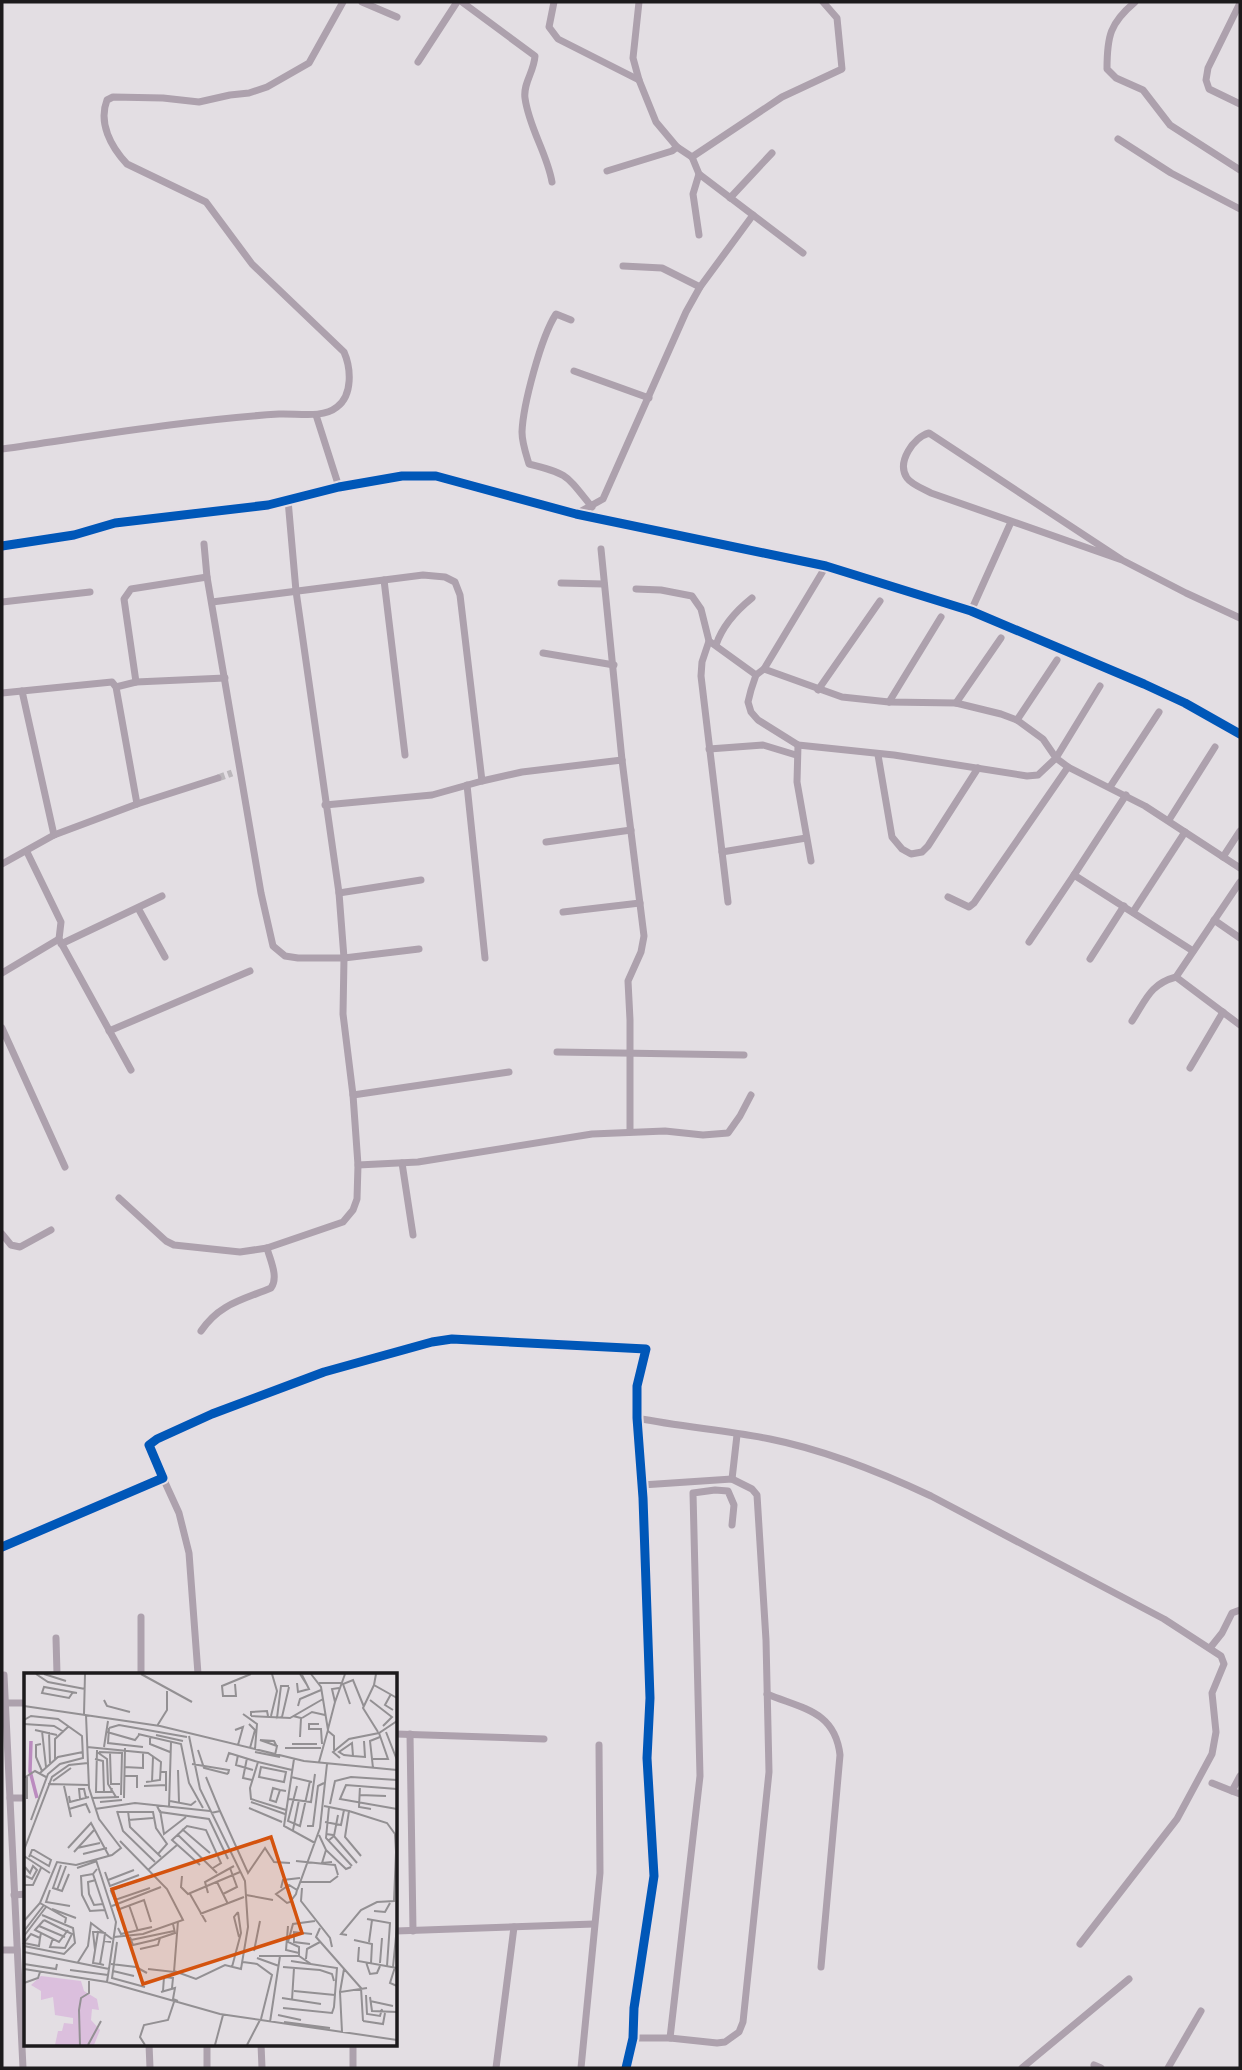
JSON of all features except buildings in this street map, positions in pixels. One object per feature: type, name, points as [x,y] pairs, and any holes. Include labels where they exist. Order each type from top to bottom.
[{"type":"street","points":[[2,449],[281,414],[316,415],[337,408],[345,398],[350,365],[344,352],[252,264],[206,202],[127,164],[108,137],[103,108],[107,100],[113,97],[199,102],[267,87],[309,63],[342,2]]},
{"type":"street","points":[[362,2],[397,17]]},
{"type":"street","points":[[418,62],[459,2],[535,56],[525,87],[525,100],[552,182]]},
{"type":"street","points":[[554,2],[549,27],[558,39],[639,80]]},
{"type":"street","points":[[639,2],[633,58],[656,122],[677,147],[692,157],[699,174],[803,253]]},
{"type":"street","points":[[692,157],[782,97],[842,69],[837,18],[823,2]]},
{"type":"street","points":[[1135,2],[1118,16],[1110,35],[1107,69],[1116,78],[1143,90],[1170,125],[1240,170]]},
{"type":"street","points":[[1240,4],[1208,68],[1206,80],[1209,89],[1240,104]]},
{"type":"street","points":[[1118,139],[1171,173],[1240,209]]},
{"type":"street","points":[[607,171],[672,151],[677,147]]},
{"type":"street","points":[[730,198],[772,153]]},
{"type":"street","points":[[699,174],[693,194],[699,235]]},
{"type":"street","points":[[576,514],[592,507],[603,499],[608,491],[686,312],[700,287],[753,215]]},
{"type":"street","points":[[623,266],[662,268],[700,287]]},
{"type":"street","points":[[571,320],[556,314],[546,335],[536,365],[523,424],[523,440],[529,464],[566,475],[592,507]]},
{"type":"street","points":[[574,371],[649,398]]},
{"type":"street","points":[[316,415],[339,487]]},
{"type":"street","points":[[1122,560],[931,493],[912,483],[904,470],[904,460],[917,438],[929,433],[1122,560],[1240,618]]},
{"type":"street","points":[[2,546],[74,535],[115,523],[268,505],[339,487],[402,476],[436,476],[576,514],[826,566],[971,611],[1144,684],[1240,734]]},
{"type":"street","points":[[119,1198],[166,1241],[174,1245],[240,1252],[267,1248],[337,1225],[349,1217],[357,1199],[358,1165],[353,1095],[343,1014],[344,958],[339,893],[296,591],[288,500]]},
{"type":"street","points":[[971,611],[1011,522]]},
{"type":"street","points":[[204,544],[207,578],[225,678],[236,772],[273,946],[285,956],[344,958],[419,949]]},
{"type":"street","points":[[601,550],[622,760],[644,936],[641,952],[628,981],[631,1132]]},
{"type":"street","points":[[826,566],[764,669],[756,675],[748,702],[751,712],[758,720],[798,745],[1015,775],[1038,775],[1056,758],[1100,686]]},
{"type":"street","points":[[212,602],[423,575],[445,577],[455,582],[460,595],[482,781]]},
{"type":"street","points":[[136,682],[124,599],[126,594],[131,589],[207,578]]},
{"type":"street","points":[[384,580],[405,755]]},
{"type":"street","points":[[561,583],[604,584]]},
{"type":"street","points":[[636,589],[661,590],[692,596],[701,609],[712,643],[756,675]]},
{"type":"street","points":[[2,602],[90,592]]},
{"type":"street","points":[[728,902],[701,676],[702,662],[712,643],[742,606],[752,598]]},
{"type":"street","points":[[818,690],[880,601]]},
{"type":"street","points":[[889,702],[941,617]]},
{"type":"street","points":[[956,703],[1001,638]]},
{"type":"street","points":[[543,653],[614,665]]},
{"type":"street","points":[[1017,720],[1056,660]]},
{"type":"street","points":[[764,669],[842,697],[889,702],[956,703],[1001,713],[1017,720],[1043,739],[1056,758],[1068,767],[1111,787],[1169,820],[1240,868]]},
{"type":"street","points":[[116,687],[136,682],[225,678]]},
{"type":"street","points":[[2,693],[112,682],[116,687],[137,804]]},
{"type":"street","points":[[22,691],[54,835]]},
{"type":"street","points":[[1111,787],[1159,712]]},
{"type":"street","points":[[709,748],[763,745],[796,755]]},
{"type":"street","points":[[798,745],[797,782],[811,861]]},
{"type":"street","points":[[1169,820],[1215,747]]},
{"type":"street","points":[[878,755],[892,837],[902,849],[911,854],[922,852],[928,846],[978,768]]},
{"type":"street","points":[[325,805],[432,795],[522,772],[622,760]]},
{"type":"street","points":[[948,897],[965,907],[974,904],[1068,767]]},
{"type":"street","points":[[2,864],[54,835],[218,778]]},
{"type":"street","points":[[467,785],[485,958]]},
{"type":"street","points":[[1029,942],[1126,795]]},
{"type":"street","points":[[546,842],[631,830]]},
{"type":"street","points":[[1223,857],[1240,831]]},
{"type":"street","points":[[1133,912],[1185,832]]},
{"type":"street","points":[[722,852],[806,838]]},
{"type":"street","points":[[27,852],[61,922],[60,942],[131,1070]]},
{"type":"street","points":[[1074,875],[1193,951]]},
{"type":"street","points":[[339,893],[421,880]]},
{"type":"street","points":[[1132,1021],[1155,986],[1161,981],[1176,977],[1240,882]]},
{"type":"street","points":[[2,973],[60,942],[162,896]]},
{"type":"street","points":[[564,912],[640,903]]},
{"type":"street","points":[[1090,959],[1124,906]]},
{"type":"street","points":[[138,908],[165,957]]},
{"type":"street","points":[[1214,920],[1240,937]]},
{"type":"street","points":[[109,1031],[250,971]]},
{"type":"street","points":[[1176,977],[1240,1025]]},
{"type":"street","points":[[1190,1068],[1223,1012]]},
{"type":"street","points":[[2,1028],[65,1167]]},
{"type":"street","points":[[557,1052],[744,1055]]},
{"type":"street","points":[[353,1095],[509,1072]]},
{"type":"street","points":[[358,1165],[402,1163],[529,1142],[631,1132],[665,1131],[703,1135],[728,1133],[751,1095]]},
{"type":"street","points":[[402,1163],[413,1235]]},
{"type":"street","points":[[2,1234],[11,1245],[20,1247],[51,1230]]},
{"type":"street","points":[[201,1331],[210,1317],[221,1308],[271,1288],[275,1277],[267,1248]]},
{"type":"street","points":[[198,1673],[189,1553],[179,1513],[149,1446],[157,1439],[212,1414],[324,1372],[404,1349],[452,1339],[646,1349],[637,1386],[637,1418],[650,1698],[647,1758],[654,1876],[634,2008],[633,2038],[626,2068]]},
{"type":"street","points":[[637,1418],[769,1439],[835,1457],[915,1489],[1164,1619],[1221,1656],[1224,1664],[1212,1693],[1216,1732],[1212,1754],[1177,1818],[1080,1944]]},
{"type":"street","points":[[732,1479],[737,1435]]},
{"type":"street","points":[[2,1547],[163,1478]]},
{"type":"street","points":[[633,2038],[670,2038],[717,2043],[726,2042],[739,2032],[743,2022],[767,1792],[767,1694],[757,1495],[752,1489],[732,1479],[642,1485]]},
{"type":"street","points":[[670,2038],[700,1776],[693,1493],[728,1491],[734,1505],[732,1525]]},
{"type":"street","points":[[1210,1648],[1233,1613],[1240,1610]]},
{"type":"street","points":[[141,1617],[141,1673]]},
{"type":"street","points":[[57,1638],[57,1673]]},
{"type":"street","points":[[4,1675],[5,1751],[10,1798],[17,1950],[23,1987],[23,2068]]},
{"type":"street","points":[[767,1694],[824,1718],[839,1743],[821,1968]]},
{"type":"street","points":[[6,1703],[24,1703]]},
{"type":"street","points":[[397,1734],[544,1739]]},
{"type":"street","points":[[410,1734],[413,1931]]},
{"type":"street","points":[[581,2068],[600,1873],[599,1745]]},
{"type":"street","points":[[1212,1783],[1236,1793],[1240,1776]]},
{"type":"street","points":[[10,1798],[24,1798]]},
{"type":"street","points":[[14,1895],[24,1894]]},
{"type":"street","points":[[397,1931],[594,1924]]},
{"type":"street","points":[[496,2068],[514,1927]]},
{"type":"street","points":[[2,1950],[17,1950]]},
{"type":"street","points":[[1021,2068],[1129,1979]]},
{"type":"street","points":[[1168,2068],[1201,2011]]},
{"type":"street","points":[[149,2046],[150,2068]]},
{"type":"street","points":[[207,2046],[207,2068]]},
{"type":"street","points":[[261,2046],[262,2068]]},
{"type":"street","points":[[353,2046],[353,2068]]},
{"type":"tunnel","points":[[218,778],[232,773]]},
{"type":"cycle path","points":[[2,546],[74,535],[115,523],[268,505],[339,487],[402,476],[436,476],[576,514],[826,566],[971,611],[1144,684],[1240,734]]},
{"type":"cycle path","points":[[2,1547],[163,1478],[149,1445],[157,1439],[212,1414],[324,1372],[452,1339],[646,1349],[637,1386],[637,1418],[643,1498],[650,1698],[647,1758],[654,1876],[634,2008],[633,2038],[626,2068]]}]
